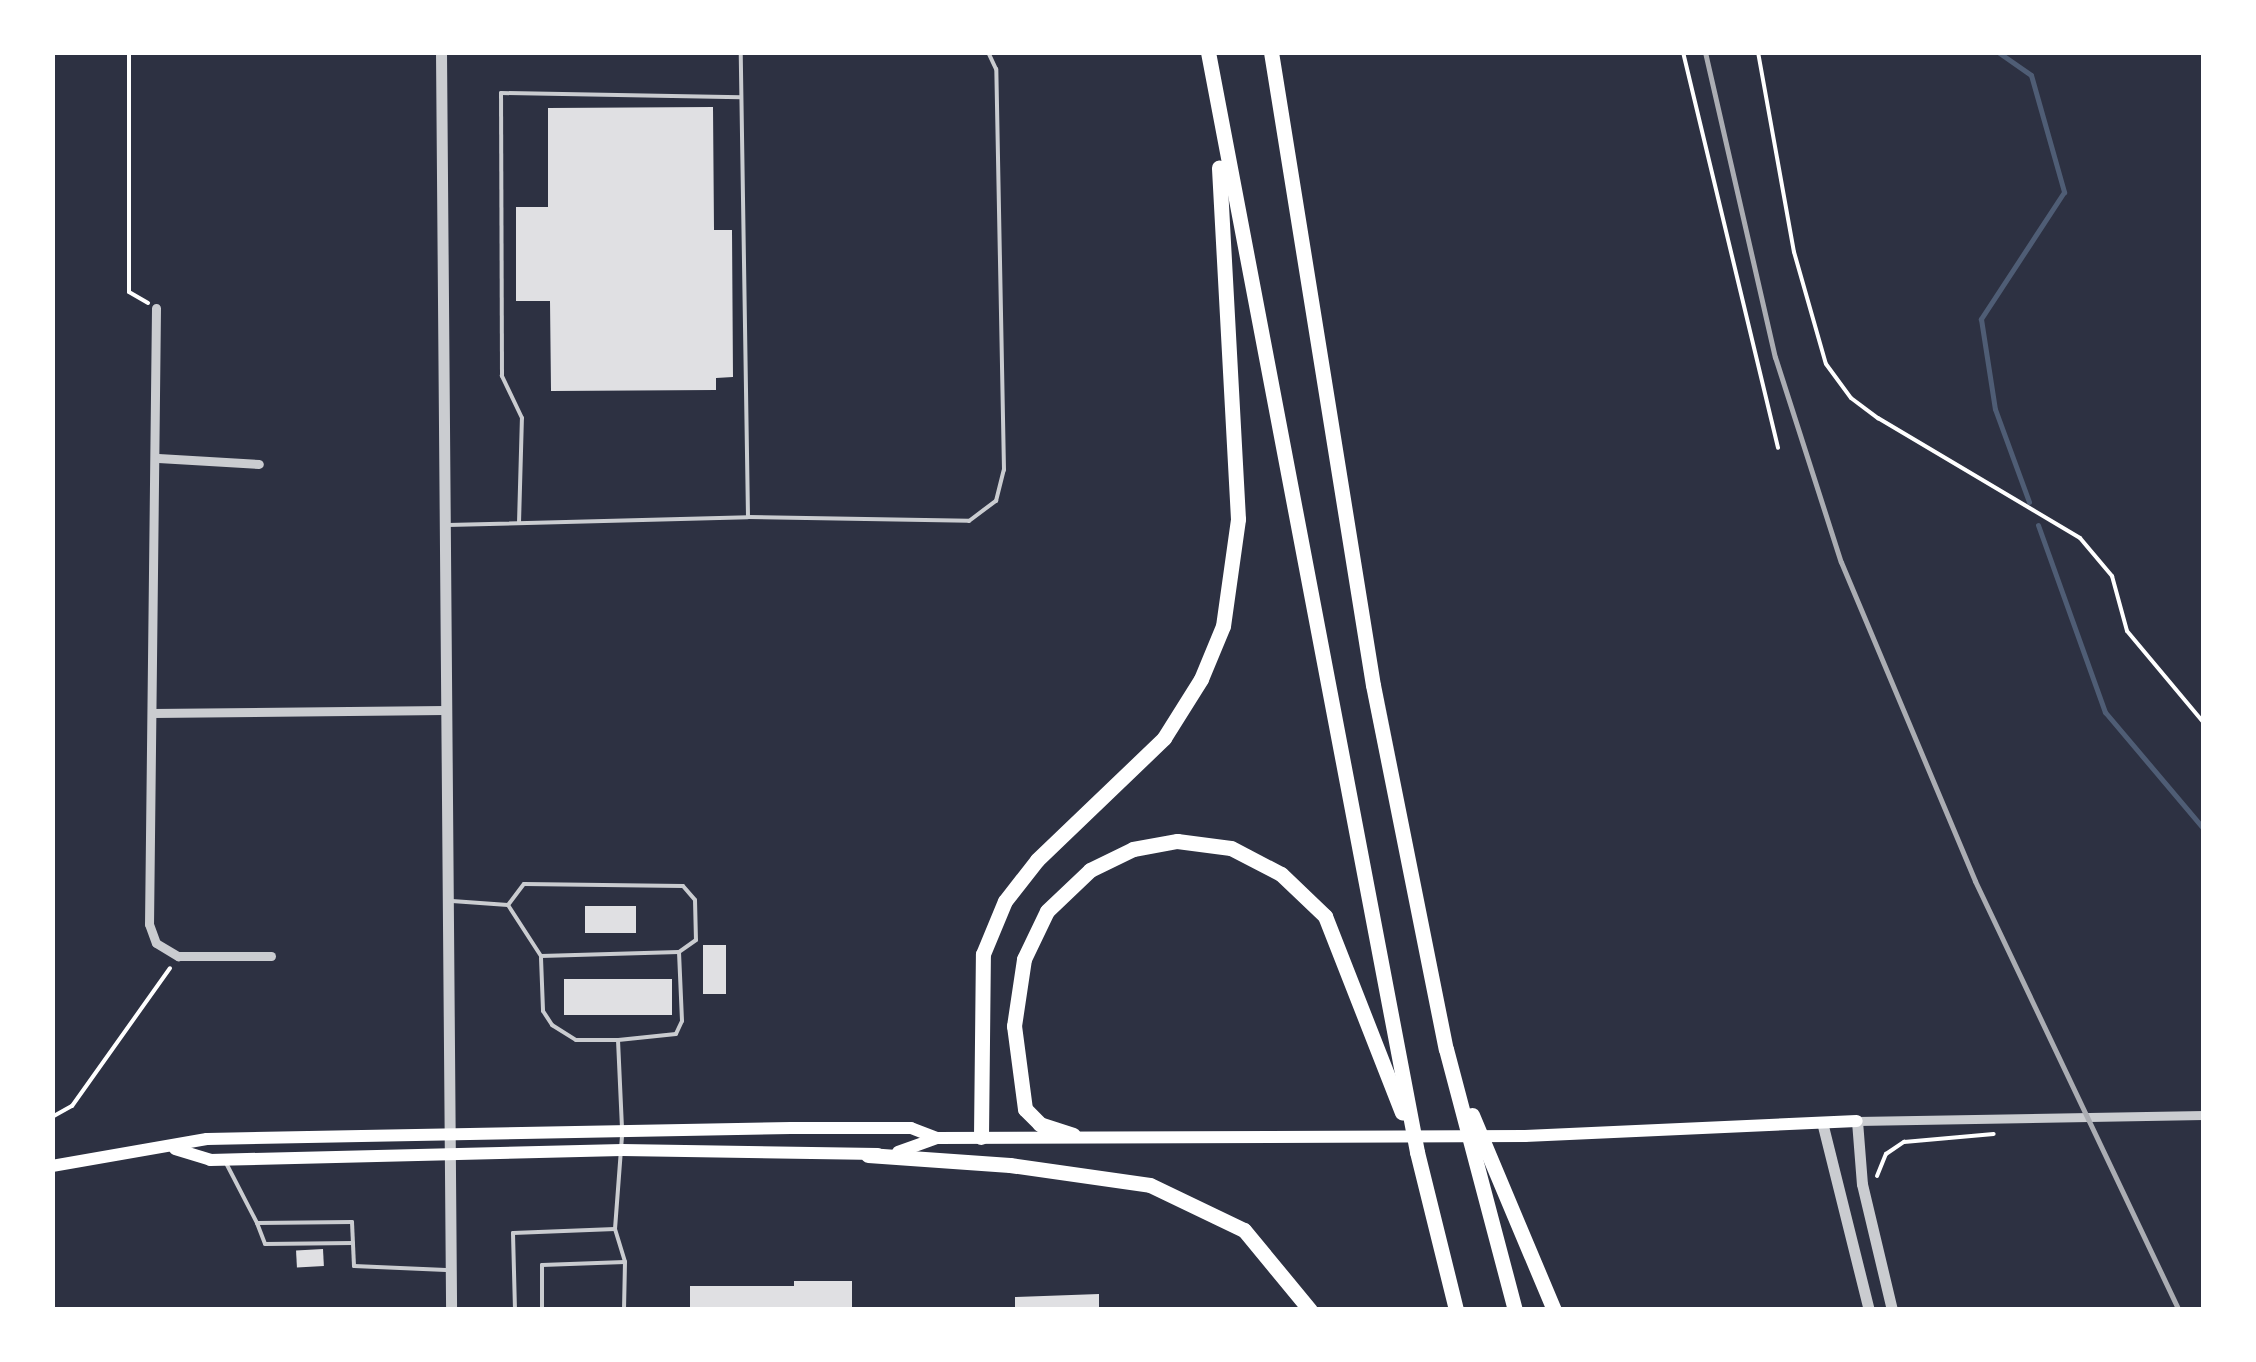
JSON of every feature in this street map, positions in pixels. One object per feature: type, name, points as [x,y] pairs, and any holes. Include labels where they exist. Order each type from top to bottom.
[{"type":"highway","points":[[1208,52],[1417,1152],[1456,1310]]},
{"type":"highway","points":[[1270,52],[1373,686],[1446,1048],[1515,1310]]},
{"type":"highway","points":[[981,1137],[977,1023],[983,954],[1006,902],[1037,860],[1164,738],[1201,679],[1223,626],[1238,519],[1216,110]]},
{"type":"highway","points":[[1073,1135],[1040,1124],[1025,1109],[1014,1026],[1024,960],[1048,912],[1090,870],[1133,848],[1176,841],[1231,848],[1281,874],[1325,916],[1417,1152]]},
{"type":"highway","points":[[1446,1048],[1554,1310]]},
{"type":"highway","points":[[868,1155],[1010,1165],[1150,1185],[1244,1230],[1310,1310]]},
{"type":"main road","points":[[52,1166],[208,1139],[448,1133],[912,1128],[937,1138],[1354,1133],[1525,1136],[1857,1121]]},
{"type":"main road","points":[[172,1148],[224,1160],[622,1150],[868,1155],[912,1151],[937,1138]]},
{"type":"street","points":[[441,52],[451,1310]]},
{"type":"street","points":[[156,308],[158,458],[149,924],[156,944],[178,956],[271,956]]},
{"type":"street","points":[[158,458],[259,464]]},
{"type":"street","points":[[152,713],[444,710]]},
{"type":"street","points":[[1892,1310],[1862,1184],[1857,1121],[2204,1114]]},
{"type":"street","points":[[1822,1122],[1869,1310]]},
{"type":"lane","points":[[741,52],[748,517]]},
{"type":"lane","points":[[443,525],[748,517],[970,520],[996,501],[1003,436],[996,69],[988,52]]},
{"type":"lane","points":[[519,523],[522,418],[502,376],[501,93],[742,97]]},
{"type":"lane","points":[[508,904],[524,884],[683,886],[695,900],[696,940],[679,952],[541,956]]},
{"type":"lane","points":[[446,902],[508,904]]},
{"type":"lane","points":[[508,904],[541,956],[543,1011],[552,1025],[576,1040],[676,1034],[682,1021],[679,952]]},
{"type":"lane","points":[[618,1040],[622,1150],[615,1229],[625,1262],[624,1310]]},
{"type":"lane","points":[[224,1160],[266,1244],[352,1243]]},
{"type":"lane","points":[[257,1223],[352,1222],[354,1266],[451,1270]]},
{"type":"lane","points":[[514,1310],[513,1233],[615,1229]]},
{"type":"lane","points":[[542,1310],[542,1266],[625,1262]]},
{"type":"path","points":[[129,52],[129,292],[156,308]]},
{"type":"path","points":[[1683,52],[1778,448]]},
{"type":"path","points":[[1758,52],[1794,252],[1826,364],[1851,398],[1878,418],[2080,538],[2112,576],[2127,632],[2204,723]]},
{"type":"path","points":[[52,1118],[72,1106],[178,956]]},
{"type":"path","points":[[1876,1188],[1886,1154],[1904,1142],[2010,1133]]},
{"type":"building","points":[[713,107],[714,230],[732,230],[733,377],[716,378],[716,390],[551,391],[550,301],[516,301],[516,207],[548,207],[548,108]]},
{"type":"building","points":[[585,906],[636,906],[636,933],[585,933]]},
{"type":"building","points":[[703,945],[726,945],[726,994],[703,994]]},
{"type":"building","points":[[564,979],[672,979],[672,1015],[564,1015]]},
{"type":"building","points":[[323,1249],[324,1266],[297,1267],[296,1250]]},
{"type":"building","points":[[794,1281],[852,1281],[852,1310],[690,1310],[690,1286],[794,1286]]},
{"type":"building","points":[[1099,1294],[1099,1310],[1015,1310],[1015,1297]]},
{"type":"waterway","points":[[1998,52],[2031,75],[2064,192],[1981,319],[1995,409],[2029,502]]},
{"type":"waterway","points":[[2038,525],[2105,712],[2204,829]]},
{"type":"railway","points":[[1705,52],[1775,357],[1841,562],[1975,881],[2179,1310]]}]
